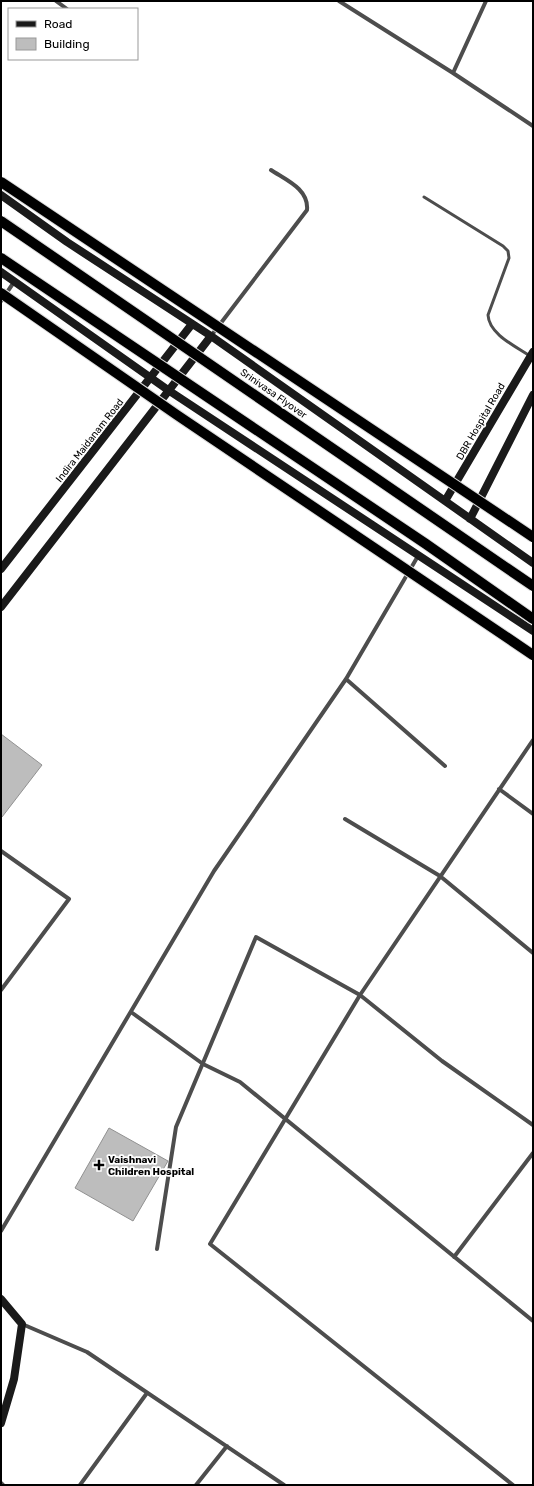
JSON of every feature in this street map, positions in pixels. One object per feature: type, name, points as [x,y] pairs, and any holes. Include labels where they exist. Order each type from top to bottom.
[{"type":"main road","points":[[1,182],[533,537]]},
{"type":"main road","name":"Srinivasa Flyover","points":[[1,221],[533,586]]},
{"type":"main road","points":[[1,258],[426,544],[533,619]]},
{"type":"main road","points":[[1,293],[177,415],[533,655]]},
{"type":"street","points":[[56,1],[66,8]]},
{"type":"street","points":[[453,73],[486,1]]},
{"type":"street","points":[[342,2],[533,126]]},
{"type":"street","points":[[1,607],[307,210],[308,201],[304,193],[271,170]]},
{"type":"street","points":[[1,195],[67,242],[211,336],[444,502],[533,563]]},
{"type":"street","points":[[1,272],[168,390],[533,631]]},
{"type":"street","points":[[1,301],[14,282]]},
{"type":"street","name":"Indira Maidanam Road","points":[[1,569],[192,324]]},
{"type":"street","name":"DBR Hospital Road","points":[[444,502],[532,354]]},
{"type":"street","points":[[470,519],[533,395]]},
{"type":"street","points":[[1,1231],[214,871],[346,679],[418,555]]},
{"type":"street","points":[[346,679],[445,766]]},
{"type":"street","points":[[513,1485],[210,1244],[360,995],[533,740]]},
{"type":"street","points":[[500,789],[533,814]]},
{"type":"street","points":[[345,820],[440,876],[533,953]]},
{"type":"street","points":[[1,851],[69,899],[1,990]]},
{"type":"street","points":[[157,1249],[176,1127],[256,937],[360,995],[442,1061],[532,1123]]},
{"type":"street","points":[[131,1012],[203,1064],[240,1082],[533,1322]]},
{"type":"street","points":[[454,1257],[533,1153]]},
{"type":"street","points":[[1,1299],[22,1324],[87,1352],[284,1485]]},
{"type":"street","points":[[1,1423],[14,1379],[22,1324]]},
{"type":"street","points":[[80,1485],[147,1392]]},
{"type":"street","points":[[196,1485],[228,1446]]},
{"type":"lane","points":[[424,197],[503,246],[508,251],[509,258],[488,315],[489,323],[494,330],[532,354]]},
{"type":"building","points":[[1,734],[42,765],[2,817],[1,816]]},
{"type":"building","points":[[109,1128],[168,1161],[133,1221],[75,1188]]},
{"type":"place","name":"Vaishnavi Children Hospital","points":[[99,1165]]}]
